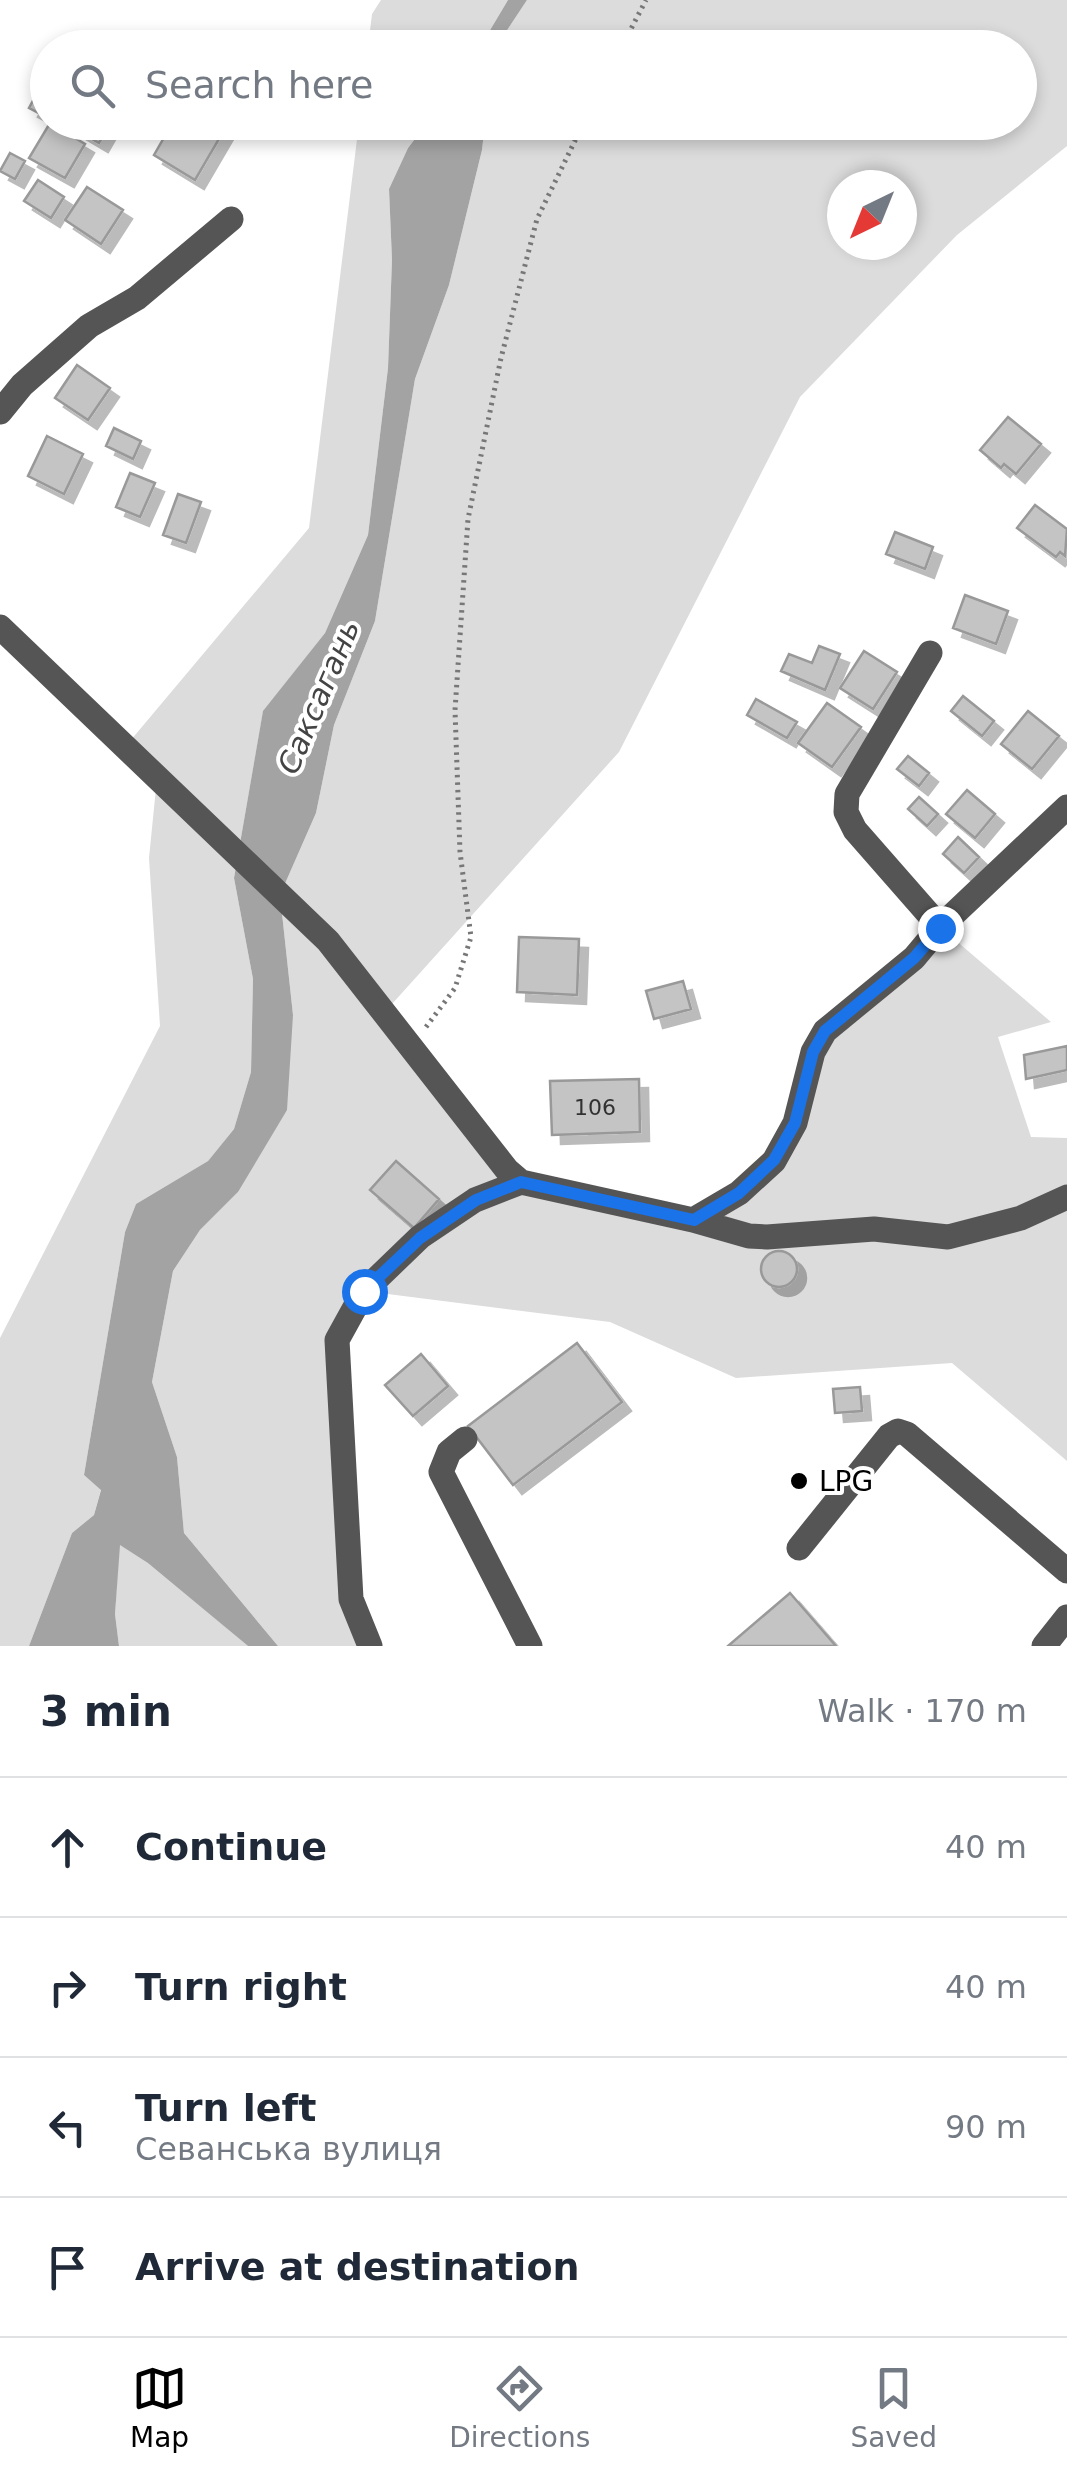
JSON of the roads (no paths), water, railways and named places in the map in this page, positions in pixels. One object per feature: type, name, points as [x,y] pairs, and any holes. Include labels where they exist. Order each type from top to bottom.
[{"type":"street","points":[[0,412],[22,385],[89,326],[138,298],[231,219]]},
{"type":"street","points":[[0,627],[328,941],[507,1170],[521,1182],[749,1236],[874,1229],[948,1237],[1021,1218],[1067,1196]]},
{"type":"street","points":[[930,653],[848,794],[846,812],[855,830],[940,928]]},
{"type":"street","points":[[694,1220],[739,1193],[774,1160],[795,1123],[813,1052],[825,1031],[914,958],[940,928],[1067,807]]},
{"type":"street","points":[[370,1646],[350,1599],[336,1340],[364,1291],[420,1238],[476,1200],[521,1182]]},
{"type":"street","points":[[799,1548],[889,1436],[898,1431],[907,1434],[1067,1570]]},
{"type":"street","points":[[465,1439],[449,1452],[441,1472],[530,1646]]},
{"type":"street","points":[[1044,1646],[1067,1617]]},
{"type":"water","points":[[508,0],[527,0],[507,30],[490,30]]},
{"type":"water","name":"Саксагань","points":[[414,140],[483,140],[449,285],[415,379],[375,621],[334,725],[316,813],[280,895],[293,1015],[287,1110],[238,1192],[200,1230],[173,1271],[152,1382],[177,1457],[184,1533],[278,1646],[248,1646],[148,1563],[120,1545],[115,1614],[119,1646],[29,1646],[72,1533],[94,1515],[101,1490],[84,1475],[125,1232],[136,1204],[208,1161],[234,1129],[251,1072],[253,979],[234,878],[263,711],[325,633],[368,535],[388,368],[392,260],[389,189]]},
{"type":"place","name":"LPG","points":[[799,1481]]}]
